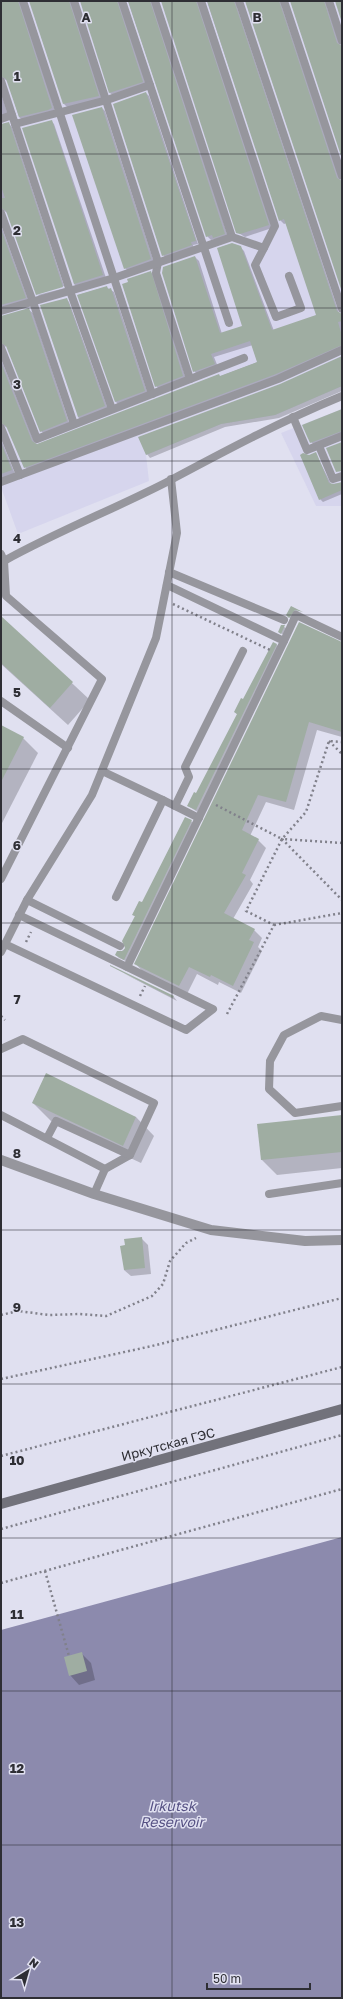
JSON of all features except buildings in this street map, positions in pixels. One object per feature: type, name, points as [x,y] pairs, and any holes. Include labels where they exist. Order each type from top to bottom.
[{"type":"main road","name":"Иркутская ГЭС","points":[[1,1504],[342,1409]]},
{"type":"street","points":[[1,1160],[94,1194],[210,1230],[305,1241],[342,1240]]},
{"type":"lane","points":[[23,1],[61,112],[152,394]]},
{"type":"lane","points":[[74,1],[158,262],[156,273],[190,379]]},
{"type":"lane","points":[[122,1],[229,323]]},
{"type":"lane","points":[[155,1],[232,236]]},
{"type":"lane","points":[[201,1],[275,226],[255,265],[276,318],[301,308],[289,276]]},
{"type":"lane","points":[[239,1],[342,309]]},
{"type":"lane","points":[[284,1],[342,176]]},
{"type":"lane","points":[[329,1],[342,41]]},
{"type":"lane","points":[[1,80],[70,291],[112,409]]},
{"type":"lane","points":[[15,124],[107,100],[150,85]]},
{"type":"lane","points":[[1,119],[12,116]]},
{"type":"lane","points":[[1,213],[74,424]]},
{"type":"lane","points":[[1,311],[114,278],[232,236],[264,248]]},
{"type":"lane","points":[[1,348],[37,439],[244,358]]},
{"type":"lane","points":[[1,482],[278,379],[342,350]]},
{"type":"lane","points":[[1,879],[102,679],[6,596],[2,559],[171,479],[293,417],[342,396]]},
{"type":"lane","points":[[293,417],[307,450],[342,436]]},
{"type":"lane","points":[[1,428],[20,475]]},
{"type":"lane","points":[[319,446],[333,479],[342,476]]},
{"type":"lane","points":[[1,952],[27,900],[92,795],[156,638],[177,533],[171,479]]},
{"type":"lane","points":[[169,572],[284,620]]},
{"type":"lane","points":[[167,585],[284,641]]},
{"type":"lane","points":[[126,967],[296,615],[342,637]]},
{"type":"lane","points":[[175,806],[189,777],[185,767],[243,650]]},
{"type":"lane","points":[[2,702],[68,748]]},
{"type":"lane","points":[[102,771],[198,818]]},
{"type":"lane","points":[[116,897],[162,800]]},
{"type":"lane","points":[[27,900],[120,946]]},
{"type":"lane","points":[[5,944],[186,1030],[213,1009],[19,915]]},
{"type":"lane","points":[[342,1020],[321,1016],[284,1035],[270,1061],[269,1089],[295,1113],[342,1106]]},
{"type":"lane","points":[[1,1049],[23,1039],[154,1103],[130,1155],[105,1169],[94,1194]]},
{"type":"lane","points":[[1,1115],[105,1169]]},
{"type":"lane","points":[[47,1138],[56,1121],[130,1155]]},
{"type":"lane","points":[[269,1194],[342,1183]]},
{"type":"path","points":[[164,599],[269,650]]},
{"type":"path","points":[[329,740],[342,742]]},
{"type":"path","points":[[329,740],[342,754]]},
{"type":"path","points":[[329,740],[306,812],[282,839],[246,911],[274,925],[342,913]]},
{"type":"path","points":[[207,801],[282,839],[342,900]]},
{"type":"path","points":[[282,839],[342,843]]},
{"type":"path","points":[[21,952],[36,923]]},
{"type":"path","points":[[227,1014],[274,925]]},
{"type":"path","points":[[1,1016],[5,1020]]},
{"type":"path","points":[[1,1315],[18,1311],[49,1315],[79,1314],[106,1316],[152,1296],[162,1284],[170,1260],[186,1244],[210,1230]]},
{"type":"path","points":[[1,1379],[152,1346],[342,1298]]},
{"type":"path","points":[[1,1456],[342,1367]]},
{"type":"path","points":[[1,1529],[342,1435]]},
{"type":"path","points":[[1,1583],[342,1489]]},
{"type":"path","points":[[45,1571],[69,1656]]},
{"type":"shaded area","points":[[1,1],[342,1],[342,386],[275,415],[221,424],[146,455],[149,481],[18,534],[1,487]]},
{"type":"shaded area","points":[[342,409],[342,506],[316,506],[281,433]]},
{"type":"water","name":"Irkutsk Reservoir","points":[[342,1537],[342,1998],[1,1998],[1,1630]]}]
